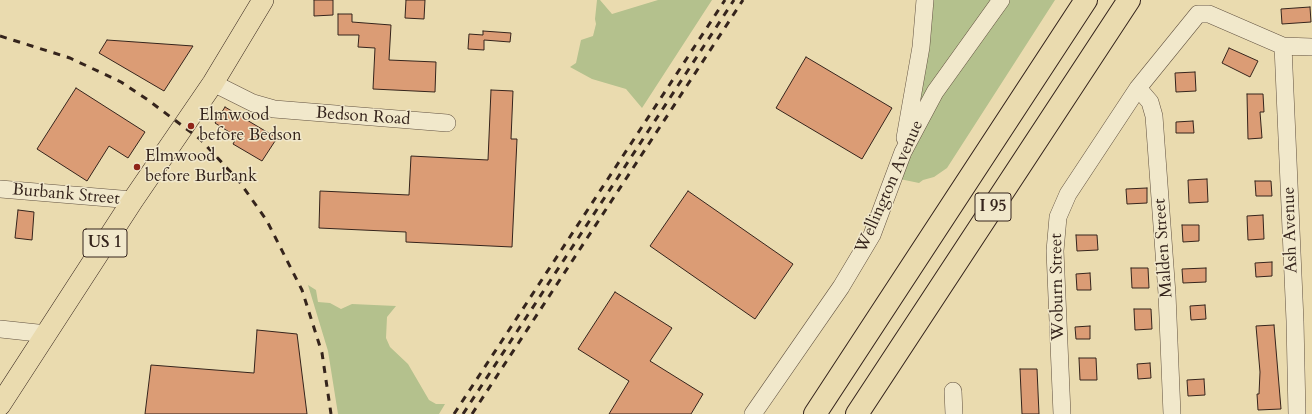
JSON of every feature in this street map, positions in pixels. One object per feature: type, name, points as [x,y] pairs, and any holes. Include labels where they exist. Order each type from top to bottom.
[{"type":"highway","name":"I 95","points":[[815,414],[1086,0]]},
{"type":"highway","name":"I 95","points":[[857,414],[1129,0]]},
{"type":"main road","name":"US 1","points":[[0,405],[133,200],[213,83],[263,0]]},
{"type":"street","points":[[903,152],[926,0]]},
{"type":"street","name":"Wellington Avenue","points":[[753,414],[842,287],[872,235],[903,152],[935,92],[1000,0]]},
{"type":"street","points":[[1211,7],[1282,46],[1312,47]]},
{"type":"street","name":"Woburn Street","points":[[1062,414],[1055,251],[1058,217],[1068,194],[1138,88],[1198,14],[1211,7]]},
{"type":"street","name":"Ash Avenue","points":[[1282,46],[1295,321],[1297,414]]},
{"type":"street","name":"Bedson Road","points":[[213,83],[253,103],[274,109],[447,123]]},
{"type":"street","name":"Malden Street","points":[[1138,88],[1150,102],[1154,116],[1167,294],[1172,414]]},
{"type":"street","name":"Burbank Street","points":[[0,189],[133,200]]},
{"type":"street","points":[[0,329],[47,334]]},
{"type":"street","points":[[953,391],[954,414]]},
{"type":"green space","points":[[597,0],[600,0],[612,14],[658,0],[712,0],[642,108],[626,89],[592,79],[570,67],[576,63],[581,40],[593,36],[596,24],[595,19]]},
{"type":"green space","points":[[930,0],[1055,0],[947,168],[934,177],[923,180],[919,183],[895,178]]},
{"type":"green space","points":[[308,285],[316,290],[318,302],[330,303],[341,309],[352,304],[396,306],[387,317],[386,338],[390,347],[408,364],[429,400],[436,404],[445,404],[439,414],[338,414],[328,351]]},
{"type":"building","points":[[314,0],[333,0],[333,15],[314,16]]},
{"type":"building","points":[[406,0],[425,0],[424,19],[405,18]]},
{"type":"building","points":[[1310,7],[1311,22],[1282,24],[1281,9]]},
{"type":"building","points":[[338,14],[352,14],[352,22],[391,25],[389,60],[436,62],[435,92],[373,89],[375,48],[358,47],[359,35],[338,35]]},
{"type":"building","points":[[483,31],[511,33],[510,42],[484,40],[484,50],[468,49],[469,34],[483,35]]},
{"type":"building","points":[[107,40],[193,46],[164,91],[99,53]]},
{"type":"building","points":[[1229,48],[1258,61],[1250,77],[1222,63]]},
{"type":"building","points":[[806,57],[892,108],[862,159],[776,108]]},
{"type":"building","points":[[1195,72],[1196,91],[1176,92],[1175,73]]},
{"type":"building","points":[[76,88],[145,132],[128,158],[109,146],[87,181],[37,149]]},
{"type":"building","points":[[491,90],[513,91],[511,139],[517,139],[512,247],[406,242],[406,232],[319,228],[320,191],[409,195],[411,156],[488,160]]},
{"type":"building","points":[[1247,94],[1263,94],[1264,112],[1260,112],[1262,138],[1248,139]]},
{"type":"building","points":[[225,107],[277,138],[262,161],[233,144],[237,137],[215,123]]},
{"type":"building","points":[[1193,121],[1194,133],[1176,133],[1176,122]]},
{"type":"building","points":[[1207,179],[1208,202],[1189,203],[1188,180]]},
{"type":"building","points":[[1255,181],[1271,181],[1272,196],[1256,196]]},
{"type":"building","points":[[1147,188],[1147,203],[1127,204],[1126,189]]},
{"type":"building","points":[[688,191],[793,264],[755,319],[650,246]]},
{"type":"building","points":[[18,210],[34,212],[32,240],[15,238]]},
{"type":"building","points":[[1263,215],[1264,239],[1248,240],[1247,216]]},
{"type":"building","points":[[1182,225],[1199,225],[1199,241],[1183,242]]},
{"type":"building","points":[[1076,235],[1097,235],[1098,250],[1077,251]]},
{"type":"building","points":[[1272,262],[1272,276],[1256,277],[1255,263]]},
{"type":"building","points":[[1131,268],[1148,268],[1149,288],[1132,288]]},
{"type":"building","points":[[1206,268],[1206,282],[1183,283],[1182,269]]},
{"type":"building","points":[[1090,273],[1091,290],[1077,290],[1076,274]]},
{"type":"building","points":[[615,292],[672,328],[650,361],[703,394],[691,414],[609,414],[629,381],[578,349]]},
{"type":"building","points":[[1205,305],[1206,319],[1191,320],[1190,306]]},
{"type":"building","points":[[1134,309],[1151,309],[1152,329],[1135,330]]},
{"type":"building","points":[[1274,325],[1281,409],[1258,410],[1257,394],[1259,394],[1260,372],[1256,326]]},
{"type":"building","points":[[1090,326],[1090,339],[1076,339],[1075,327]]},
{"type":"building","points":[[257,330],[297,334],[307,414],[145,414],[151,365],[254,373]]},
{"type":"building","points":[[1079,358],[1096,358],[1097,380],[1080,380]]},
{"type":"building","points":[[1150,363],[1151,378],[1138,379],[1137,364]]},
{"type":"building","points":[[1020,369],[1037,369],[1039,414],[1022,414]]},
{"type":"building","points":[[1204,379],[1205,395],[1188,396],[1187,380]]},
{"type":"railway","points":[[454,414],[725,0]]},
{"type":"railway","points":[[463,414],[734,0]]},
{"type":"railway","points":[[472,414],[743,0]]},
{"type":"railway","points":[[0,36],[70,58],[121,82],[148,100],[200,139],[239,181],[267,221],[302,290],[322,353],[331,414]]},
{"type":"place","name":"Elmwood before Bedson","points":[[191,126]]},
{"type":"place","name":"Elmwood before Burbank","points":[[137,167]]}]
